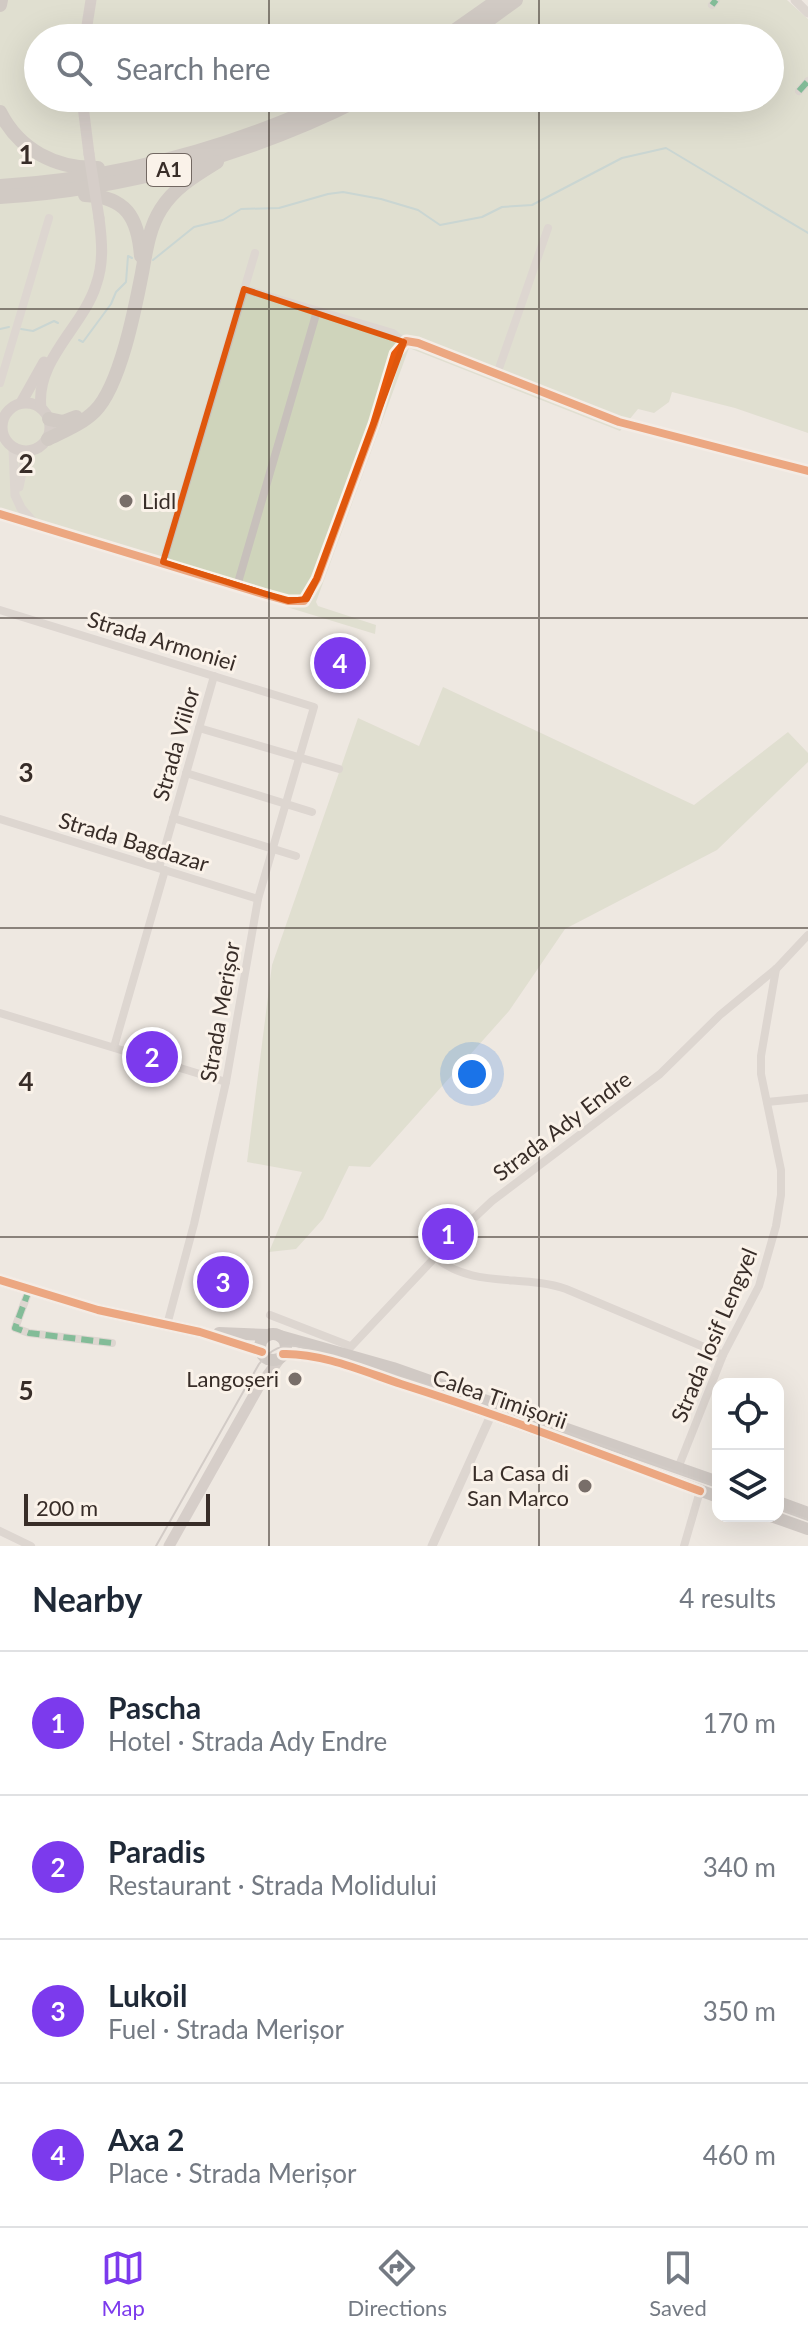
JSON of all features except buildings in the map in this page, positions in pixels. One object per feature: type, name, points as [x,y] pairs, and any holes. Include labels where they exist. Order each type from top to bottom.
[{"type":"highway","points":[[464,24],[498,0]]},
{"type":"highway","points":[[483,24],[516,0]]},
{"type":"highway","points":[[0,112],[11,130],[28,147],[57,163],[86,168],[144,165]]},
{"type":"highway","name":"A1","points":[[0,186],[63,180],[144,165],[209,148],[304,112]]},
{"type":"highway","name":"A1","points":[[0,197],[45,193],[152,175],[237,151],[332,112]]},
{"type":"highway","points":[[48,439],[85,420],[99,407],[112,382],[136,307],[149,236],[162,208],[184,183],[237,151]]},
{"type":"highway","points":[[45,193],[101,196],[115,201],[128,211],[139,236],[140,284]]},
{"type":"highway","points":[[45,413],[58,422],[71,420],[94,403],[124,345]]},
{"type":"main road","points":[[87,24],[91,0]]},
{"type":"main road","points":[[79,318],[49,353],[21,403],[6,413],[1,425],[7,445],[30,451],[42,446],[48,439],[51,429],[45,413],[42,386],[49,365],[79,318],[93,295],[100,274],[99,218],[84,112]]},
{"type":"main road","points":[[21,403],[32,403],[45,413]]},
{"type":"main road","name":"Calea Timișorii","points":[[0,1280],[200,1332],[262,1352]]},
{"type":"main road","name":"Calea Timișorii","points":[[200,1332],[274,1336],[348,1349],[712,1480]]},
{"type":"main road","points":[[169,1546],[258,1388],[282,1355],[285,1343],[274,1336],[261,1342],[264,1371],[258,1388]]},
{"type":"main road","points":[[262,1352],[271,1359],[282,1355]]},
{"type":"main road","name":"Calea Timișorii","points":[[282,1355],[298,1355],[341,1365],[492,1413],[712,1495]]},
{"type":"main road","points":[[784,1504],[808,1513]]},
{"type":"main road","points":[[784,1521],[808,1529]]},
{"type":"street","points":[[795,0],[808,13]]},
{"type":"street","points":[[799,91],[808,81]]},
{"type":"street","points":[[0,383],[49,218]]},
{"type":"street","points":[[497,374],[548,228]]},
{"type":"street","points":[[163,562],[255,253]]},
{"type":"street","points":[[244,289],[393,333],[404,342],[418,343],[619,422],[808,471]]},
{"type":"street","points":[[237,586],[317,311]]},
{"type":"street","points":[[0,514],[237,586],[297,602],[304,601],[310,595],[374,424],[395,354],[404,342]]},
{"type":"street","points":[[7,445],[15,495],[21,508],[35,524]]},
{"type":"street","points":[[27,513],[19,484],[30,451]]},
{"type":"street","name":"Strada Armoniei","points":[[0,610],[314,707]]},
{"type":"street","name":"Strada Viilor","points":[[114,1047],[173,818],[214,676]]},
{"type":"street","name":"Strada Merișor","points":[[167,1325],[191,1239],[226,1082],[258,899],[314,707]]},
{"type":"street","points":[[199,728],[339,769]]},
{"type":"street","points":[[186,773],[312,812]]},
{"type":"street","points":[[173,818],[296,856]]},
{"type":"street","name":"Strada Bagdazar","points":[[0,819],[258,899]]},
{"type":"street","name":"Strada Ady Endre","points":[[348,1349],[492,1201],[660,1074],[710,1024],[777,968],[808,935]]},
{"type":"street","name":"Strada Iosif Lengyel","points":[[678,1468],[723,1355],[759,1286],[776,1226],[781,1170],[761,1074],[761,1056],[777,968]]},
{"type":"street","points":[[750,990],[770,999]]},
{"type":"street","points":[[0,1013],[226,1082]]},
{"type":"street","points":[[767,1102],[808,1098]]},
{"type":"street","points":[[435,1257],[457,1272],[501,1281],[539,1282],[566,1289],[723,1355]]},
{"type":"street","points":[[29,1290],[15,1328],[44,1335],[112,1343]]},
{"type":"street","points":[[270,1315],[348,1349]]},
{"type":"street","points":[[432,1546],[492,1413]]},
{"type":"street","points":[[684,1546],[700,1491]]},
{"type":"street","points":[[0,1531],[31,1546]]},
{"type":"highlighted area","points":[[244,289],[404,342],[317,579],[307,599],[288,601],[163,562]]},
{"type":"green space","points":[[0,0],[787,0],[808,19],[808,433],[735,408],[672,392],[669,402],[654,413],[638,409],[620,431],[409,348],[316,602],[318,606],[376,625],[375,634],[0,519]]},
{"type":"green space","points":[[443,687],[694,805],[788,732],[808,753],[808,762],[717,850],[565,929],[509,1011],[370,1167],[349,1166],[323,1219],[296,1249],[269,1252],[302,1172],[247,1162],[272,965],[358,718],[419,746]]},
{"type":"waterway","points":[[153,260],[194,227],[223,220],[241,209],[279,208],[343,192],[418,210],[440,225],[482,217],[502,207],[532,205],[622,158],[666,148],[808,233]]},
{"type":"waterway","points":[[79,340],[83,342],[126,282],[128,256],[132,258]]},
{"type":"waterway","points":[[21,329],[33,331],[54,321],[58,323]]},
{"type":"waterway","points":[[0,329],[9,327]]},
{"type":"tram line","points":[[156,1546],[259,1364],[268,1354],[288,1346],[301,1347],[489,1404],[712,1485]]},
{"type":"tram line","points":[[784,1511],[808,1520]]},
{"type":"marked path","points":[[712,5],[716,0]]},
{"type":"marked path","points":[[799,91],[808,81]]},
{"type":"marked path","points":[[29,1290],[15,1328],[29,1333],[112,1343]]},
{"type":"cycle path","points":[[0,514],[263,594],[288,601],[304,601],[317,579],[374,424],[395,354],[406,341],[619,422],[808,471]]},
{"type":"cycle path","points":[[0,1280],[98,1310],[200,1332],[262,1352]]},
{"type":"cycle path","points":[[283,1354],[313,1357],[358,1369],[514,1422],[700,1491]]},
{"type":"place","name":"Lidl","points":[[126,501]]},
{"type":"place","name":"Axa 2","points":[[340,663]]},
{"type":"place","name":"Paradis","points":[[152,1057]]},
{"type":"place","name":"Pascha","points":[[448,1234]]},
{"type":"place","name":"Lukoil","points":[[223,1282]]},
{"type":"place","name":"Langoșeri","points":[[295,1379]]},
{"type":"place","name":"La Casa di San Marco","points":[[585,1486]]}]
